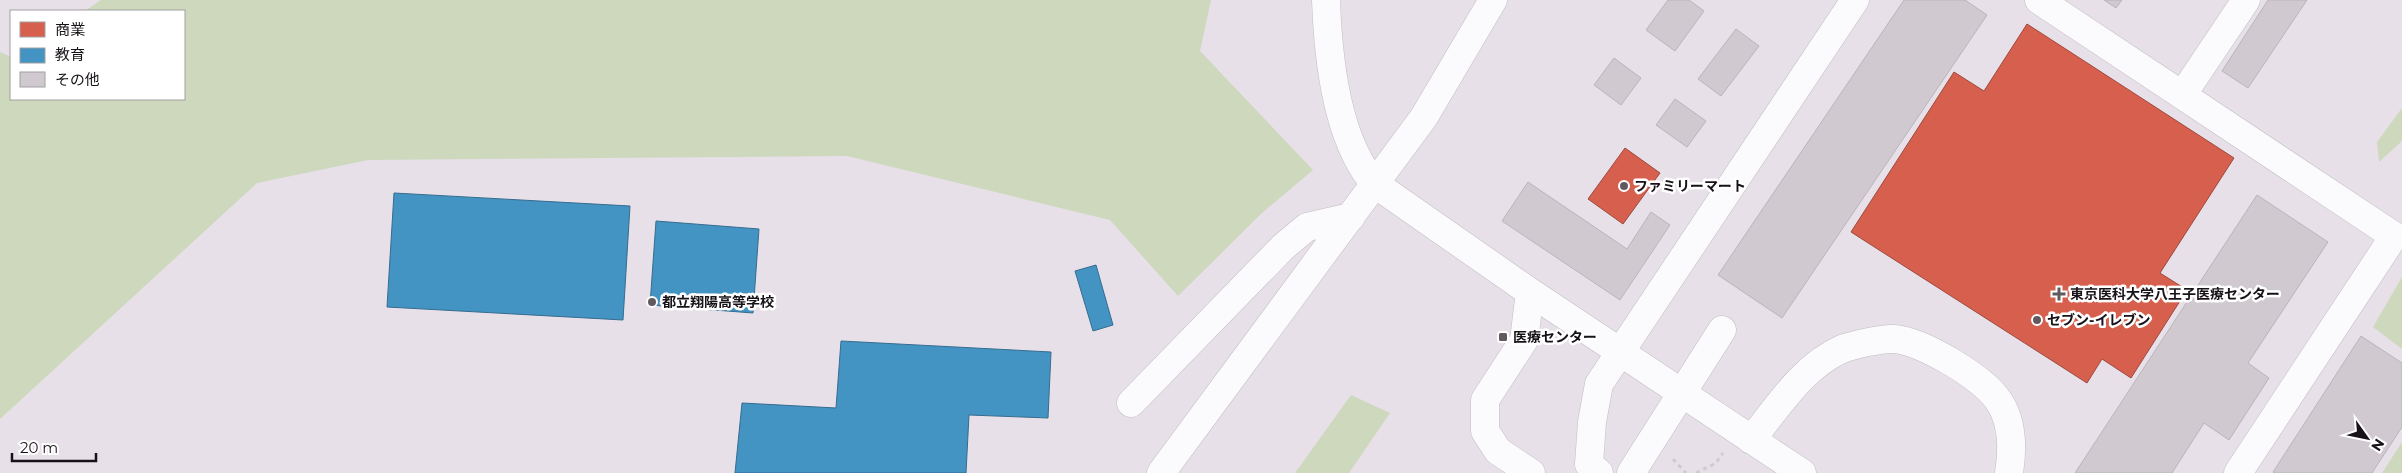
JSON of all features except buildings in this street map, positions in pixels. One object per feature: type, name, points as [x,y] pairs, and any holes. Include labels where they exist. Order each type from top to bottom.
[{"type":"street","points":[[1326,0],[1328,52],[1349,142],[1356,160],[1375,184],[1530,292],[1802,473]]},
{"type":"street","points":[[1162,473],[1424,117],[1493,0]]},
{"type":"street","points":[[1599,473],[1589,464],[1592,422],[1599,384],[1855,0]]},
{"type":"street","points":[[2039,0],[2394,236],[2238,473]]},
{"type":"street","points":[[2183,94],[2246,0]]},
{"type":"street","points":[[1131,403],[1283,247],[1307,227],[1352,217]]},
{"type":"street","points":[[1530,292],[1524,340],[1485,400],[1485,431],[1498,451],[1530,473]]},
{"type":"street","points":[[1631,473],[1722,330]]},
{"type":"street","points":[[1752,440],[1806,371],[1842,349],[1893,339],[1918,344],[1972,376],[1998,400],[2010,427],[2012,451],[2009,473]]},
{"type":"path","points":[[1696,473],[1716,463],[1726,449]]},
{"type":"green space","points":[[101,0],[1211,0],[1200,51],[1313,170],[1262,213],[1178,296],[1110,220],[847,156],[368,160],[257,183],[0,419],[0,52],[10,57],[10,100],[185,100],[185,10],[86,10]]},
{"type":"green space","points":[[2402,108],[2402,141],[2379,162],[2377,142]]},
{"type":"green space","points":[[2402,277],[2402,349],[2373,327]]},
{"type":"green space","points":[[1351,395],[1390,413],[1349,473],[1295,473]]},
{"type":"green space","points":[[2402,442],[2402,473],[2382,473],[2384,470]]},
{"type":"place","name":"ファミリーマート","points":[[1624,186]]},
{"type":"place","name":"東京医科大学八王子医療センター","points":[[2059,294]]},
{"type":"place","name":"都立翔陽高等学校","points":[[652,302]]},
{"type":"place","name":"セブン-イレブン","points":[[2037,320]]},
{"type":"place","name":"医療センター","points":[[1503,337]]}]
